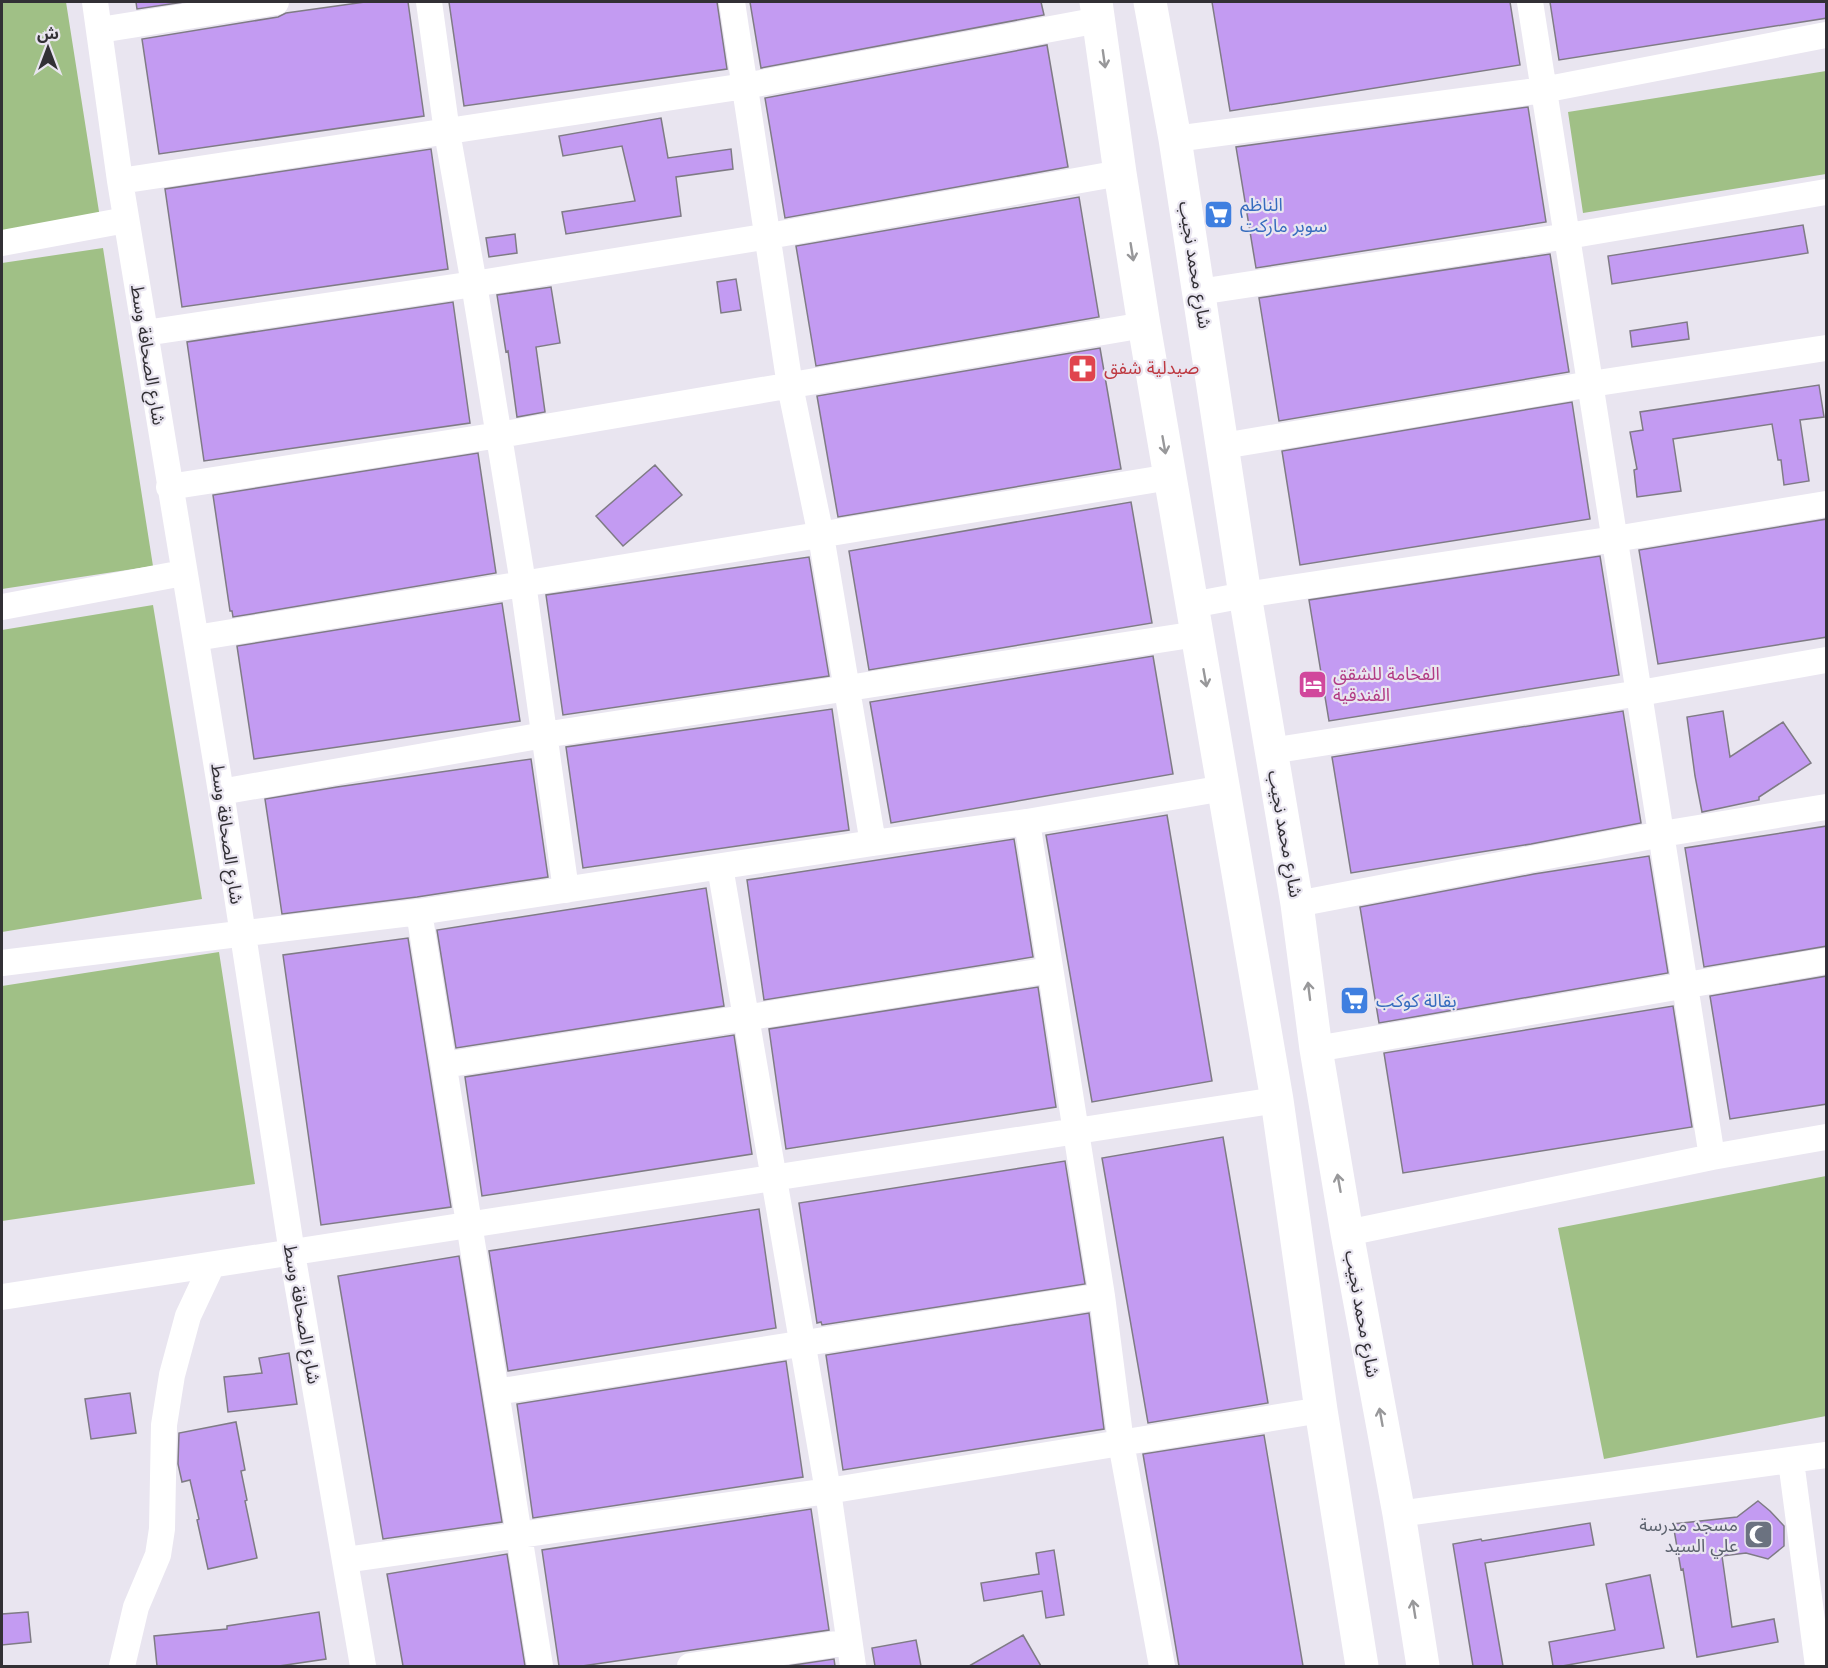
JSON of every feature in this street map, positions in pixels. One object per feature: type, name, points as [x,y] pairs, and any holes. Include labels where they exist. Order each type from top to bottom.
[{"type":"main road","name":"شارع محمد نجيب","points":[[1150,2],[1175,139],[1245,595],[1297,904],[1316,1049],[1347,1233],[1399,1514],[1423,1666]]},
{"type":"main road","points":[[1097,11],[1144,325],[1277,1100],[1321,1410],[1362,1666]]},
{"type":"street","name":"شارع الصحافة وسط","points":[[95,2],[126,220],[221,792],[292,1253],[363,1666]]},
{"type":"street","points":[[100,30],[276,2]]},
{"type":"street","points":[[429,2],[447,132],[523,583],[566,890]]},
{"type":"street","points":[[732,2],[790,386],[821,536],[873,843]]},
{"type":"street","points":[[1530,2],[1712,1157]]},
{"type":"street","points":[[120,181],[745,86],[1097,11]]},
{"type":"street","points":[[1175,139],[1543,90],[1827,35]]},
{"type":"street","points":[[145,333],[474,284],[769,236],[1120,173]]},
{"type":"street","points":[[1199,292],[1568,236],[1827,192]]},
{"type":"street","points":[[2,243],[126,220]]},
{"type":"street","points":[[169,487],[499,435],[1144,325]]},
{"type":"street","points":[[1222,446],[1591,384],[1827,348]]},
{"type":"street","points":[[196,638],[1170,477]]},
{"type":"street","points":[[221,792],[544,735],[847,689],[1195,619],[1245,595],[1616,539],[1827,504]]},
{"type":"street","points":[[2,608],[183,573]]},
{"type":"street","points":[[1271,751],[1640,693],[1827,660]]},
{"type":"street","points":[[2,963],[419,912],[1027,822],[1224,788]]},
{"type":"street","points":[[1297,904],[1662,834],[1827,807]]},
{"type":"street","points":[[1027,822],[1102,1296],[1122,1443],[1162,1666]]},
{"type":"street","points":[[690,1666],[851,1654],[828,1491],[720,867]]},
{"type":"street","points":[[419,912],[540,1666]]},
{"type":"street","points":[[1316,1049],[1827,961]]},
{"type":"street","points":[[444,1065],[1050,970]]},
{"type":"street","points":[[2,1297],[773,1176],[1277,1100]]},
{"type":"street","points":[[1347,1233],[1712,1157],[1827,1137]]},
{"type":"street","points":[[122,1666],[136,1607],[158,1555],[162,1530],[164,1425],[172,1375],[188,1316],[212,1265]]},
{"type":"street","points":[[496,1392],[1102,1296]]},
{"type":"street","points":[[345,1560],[828,1491],[1321,1410]]},
{"type":"street","points":[[1399,1514],[1827,1455]]},
{"type":"street","points":[[1791,1461],[1818,1612],[1818,1666]]},
{"type":"green space","points":[[2,2],[66,2],[100,218],[2,233]]},
{"type":"green space","points":[[1826,71],[1826,174],[1583,213],[1568,112]]},
{"type":"green space","points":[[103,248],[153,566],[2,589],[2,263]]},
{"type":"green space","points":[[153,605],[202,899],[2,932],[2,630]]},
{"type":"green space","points":[[219,952],[255,1184],[2,1221],[2,986]]},
{"type":"green space","points":[[1826,1176],[1826,1416],[1604,1459],[1558,1228]]},
{"type":"building","points":[[136,2],[184,2],[137,9]]},
{"type":"building","points":[[365,2],[408,2],[424,116],[159,154],[142,39],[278,17],[286,13]]},
{"type":"building","points":[[449,2],[717,2],[727,69],[464,106]]},
{"type":"building","points":[[750,2],[1041,2],[1044,15],[761,68]]},
{"type":"building","points":[[1212,2],[1510,2],[1520,65],[1230,111]]},
{"type":"building","points":[[1550,2],[1827,2],[1827,18],[1559,60]]},
{"type":"building","points":[[1047,45],[1068,167],[785,218],[765,98]]},
{"type":"building","points":[[1528,107],[1546,222],[1256,268],[1236,147]]},
{"type":"building","points":[[661,118],[668,158],[731,149],[733,169],[676,177],[681,216],[566,234],[562,212],[635,201],[622,146],[563,156],[559,136]]},
{"type":"building","points":[[431,149],[448,269],[182,307],[165,189]]},
{"type":"building","points":[[1079,197],[1099,317],[816,366],[796,246]]},
{"type":"building","points":[[1803,225],[1808,253],[1612,284],[1608,256]]},
{"type":"building","points":[[515,234],[517,253],[489,257],[486,238]]},
{"type":"building","points":[[1550,254],[1569,372],[1279,421],[1259,298]]},
{"type":"building","points":[[736,279],[741,310],[721,313],[717,282]]},
{"type":"building","points":[[551,287],[560,343],[536,347],[545,412],[517,417],[497,295]]},
{"type":"building","points":[[453,302],[470,423],[204,461],[187,342]]},
{"type":"building","points":[[1687,322],[1689,339],[1632,347],[1630,331]]},
{"type":"building","points":[[1100,348],[1121,469],[838,517],[817,396]]},
{"type":"building","points":[[1819,385],[1824,417],[1800,420],[1809,481],[1784,485],[1781,460],[1778,460],[1772,424],[1673,439],[1681,491],[1637,497],[1634,470],[1637,469],[1630,432],[1643,430],[1640,412]]},
{"type":"building","points":[[1572,402],[1590,519],[1300,565],[1282,451]]},
{"type":"building","points":[[478,453],[496,573],[233,617],[230,611],[213,495]]},
{"type":"building","points":[[655,465],[682,495],[623,546],[596,516]]},
{"type":"building","points":[[1131,502],[1152,623],[869,670],[849,551]]},
{"type":"building","points":[[1827,519],[1827,637],[1658,664],[1639,550]]},
{"type":"building","points":[[1600,556],[1619,675],[1329,721],[1309,600]]},
{"type":"building","points":[[809,557],[829,676],[563,715],[546,595]]},
{"type":"building","points":[[502,603],[520,721],[254,759],[237,646]]},
{"type":"building","points":[[1153,656],[1173,774],[891,823],[870,702]]},
{"type":"building","points":[[832,709],[849,830],[583,868],[566,747]]},
{"type":"building","points":[[1623,711],[1641,823],[1531,844],[1351,873],[1332,757]]},
{"type":"building","points":[[1723,711],[1730,757],[1783,722],[1811,763],[1759,797],[1759,800],[1702,812],[1687,717]]},
{"type":"building","points":[[531,759],[548,877],[282,914],[265,799]]},
{"type":"building","points":[[1167,815],[1212,1081],[1092,1102],[1046,835]]},
{"type":"building","points":[[1827,826],[1827,946],[1704,967],[1685,848]]},
{"type":"building","points":[[1014,839],[1033,957],[764,1000],[747,880]]},
{"type":"building","points":[[1649,856],[1668,973],[1379,1023],[1360,907],[1534,874]]},
{"type":"building","points":[[706,888],[724,1006],[456,1048],[437,930]]},
{"type":"building","points":[[408,938],[451,1207],[321,1225],[283,955]]},
{"type":"building","points":[[1827,976],[1827,1104],[1730,1119],[1710,996]]},
{"type":"building","points":[[1038,987],[1056,1107],[786,1149],[769,1029]]},
{"type":"building","points":[[1673,1006],[1692,1127],[1403,1173],[1384,1053]]},
{"type":"building","points":[[734,1035],[752,1154],[482,1196],[465,1077]]},
{"type":"building","points":[[1223,1137],[1268,1403],[1148,1423],[1102,1158]]},
{"type":"building","points":[[1065,1161],[1085,1284],[822,1325],[821,1322],[817,1323],[799,1203]]},
{"type":"building","points":[[759,1209],[776,1328],[508,1371],[489,1251]]},
{"type":"building","points":[[459,1256],[502,1522],[383,1539],[338,1276]]},
{"type":"building","points":[[1089,1313],[1104,1429],[843,1470],[826,1355]]},
{"type":"building","points":[[289,1353],[297,1404],[228,1412],[224,1377],[262,1373],[259,1358]]},
{"type":"building","points":[[786,1361],[803,1477],[533,1518],[517,1404]]},
{"type":"building","points":[[130,1393],[136,1433],[91,1439],[85,1399]]},
{"type":"building","points":[[236,1422],[245,1470],[241,1471],[247,1500],[245,1501],[257,1558],[208,1569],[190,1480],[182,1482],[178,1464],[179,1433]]},
{"type":"building","points":[[1264,1435],[1303,1666],[1179,1666],[1143,1454]]},
{"type":"building","points":[[1758,1501],[1784,1526],[1784,1546],[1768,1559],[1746,1553],[1722,1556],[1732,1627],[1774,1619],[1778,1642],[1697,1657],[1683,1569],[1681,1570],[1673,1524],[1737,1517]]},
{"type":"building","points":[[811,1509],[829,1630],[582,1666],[559,1666],[542,1550]]},
{"type":"building","points":[[1590,1523],[1594,1545],[1485,1563],[1503,1666],[1473,1666],[1453,1544]]},
{"type":"building","points":[[1054,1550],[1064,1615],[1046,1618],[1042,1591],[984,1601],[981,1583],[1039,1574],[1036,1553]]},
{"type":"building","points":[[507,1554],[525,1666],[403,1666],[387,1574]]},
{"type":"building","points":[[1650,1575],[1664,1648],[1553,1666],[1549,1642],[1615,1630],[1606,1584]]},
{"type":"building","points":[[28,1612],[31,1642],[2,1645],[2,1614]]},
{"type":"building","points":[[319,1612],[326,1659],[279,1666],[157,1666],[154,1636],[227,1629],[227,1626]]},
{"type":"building","points":[[1023,1635],[1041,1666],[969,1666]]},
{"type":"building","points":[[916,1640],[921,1666],[875,1666],[872,1648]]},
{"type":"building","points":[[834,1659],[835,1666],[787,1666]]},
{"type":"place","name":"الناظم سوبر ماركت","points":[[1219,215]]},
{"type":"place","name":"صيدلية شفق","points":[[1083,368]]},
{"type":"place","name":"الفخامة للشقق الفندقية","points":[[1312,684]]},
{"type":"place","name":"بقالة كوكب","points":[[1355,1001]]},
{"type":"place","name":"مسجد مدرسة علي السيد","points":[[1759,1535]]}]
